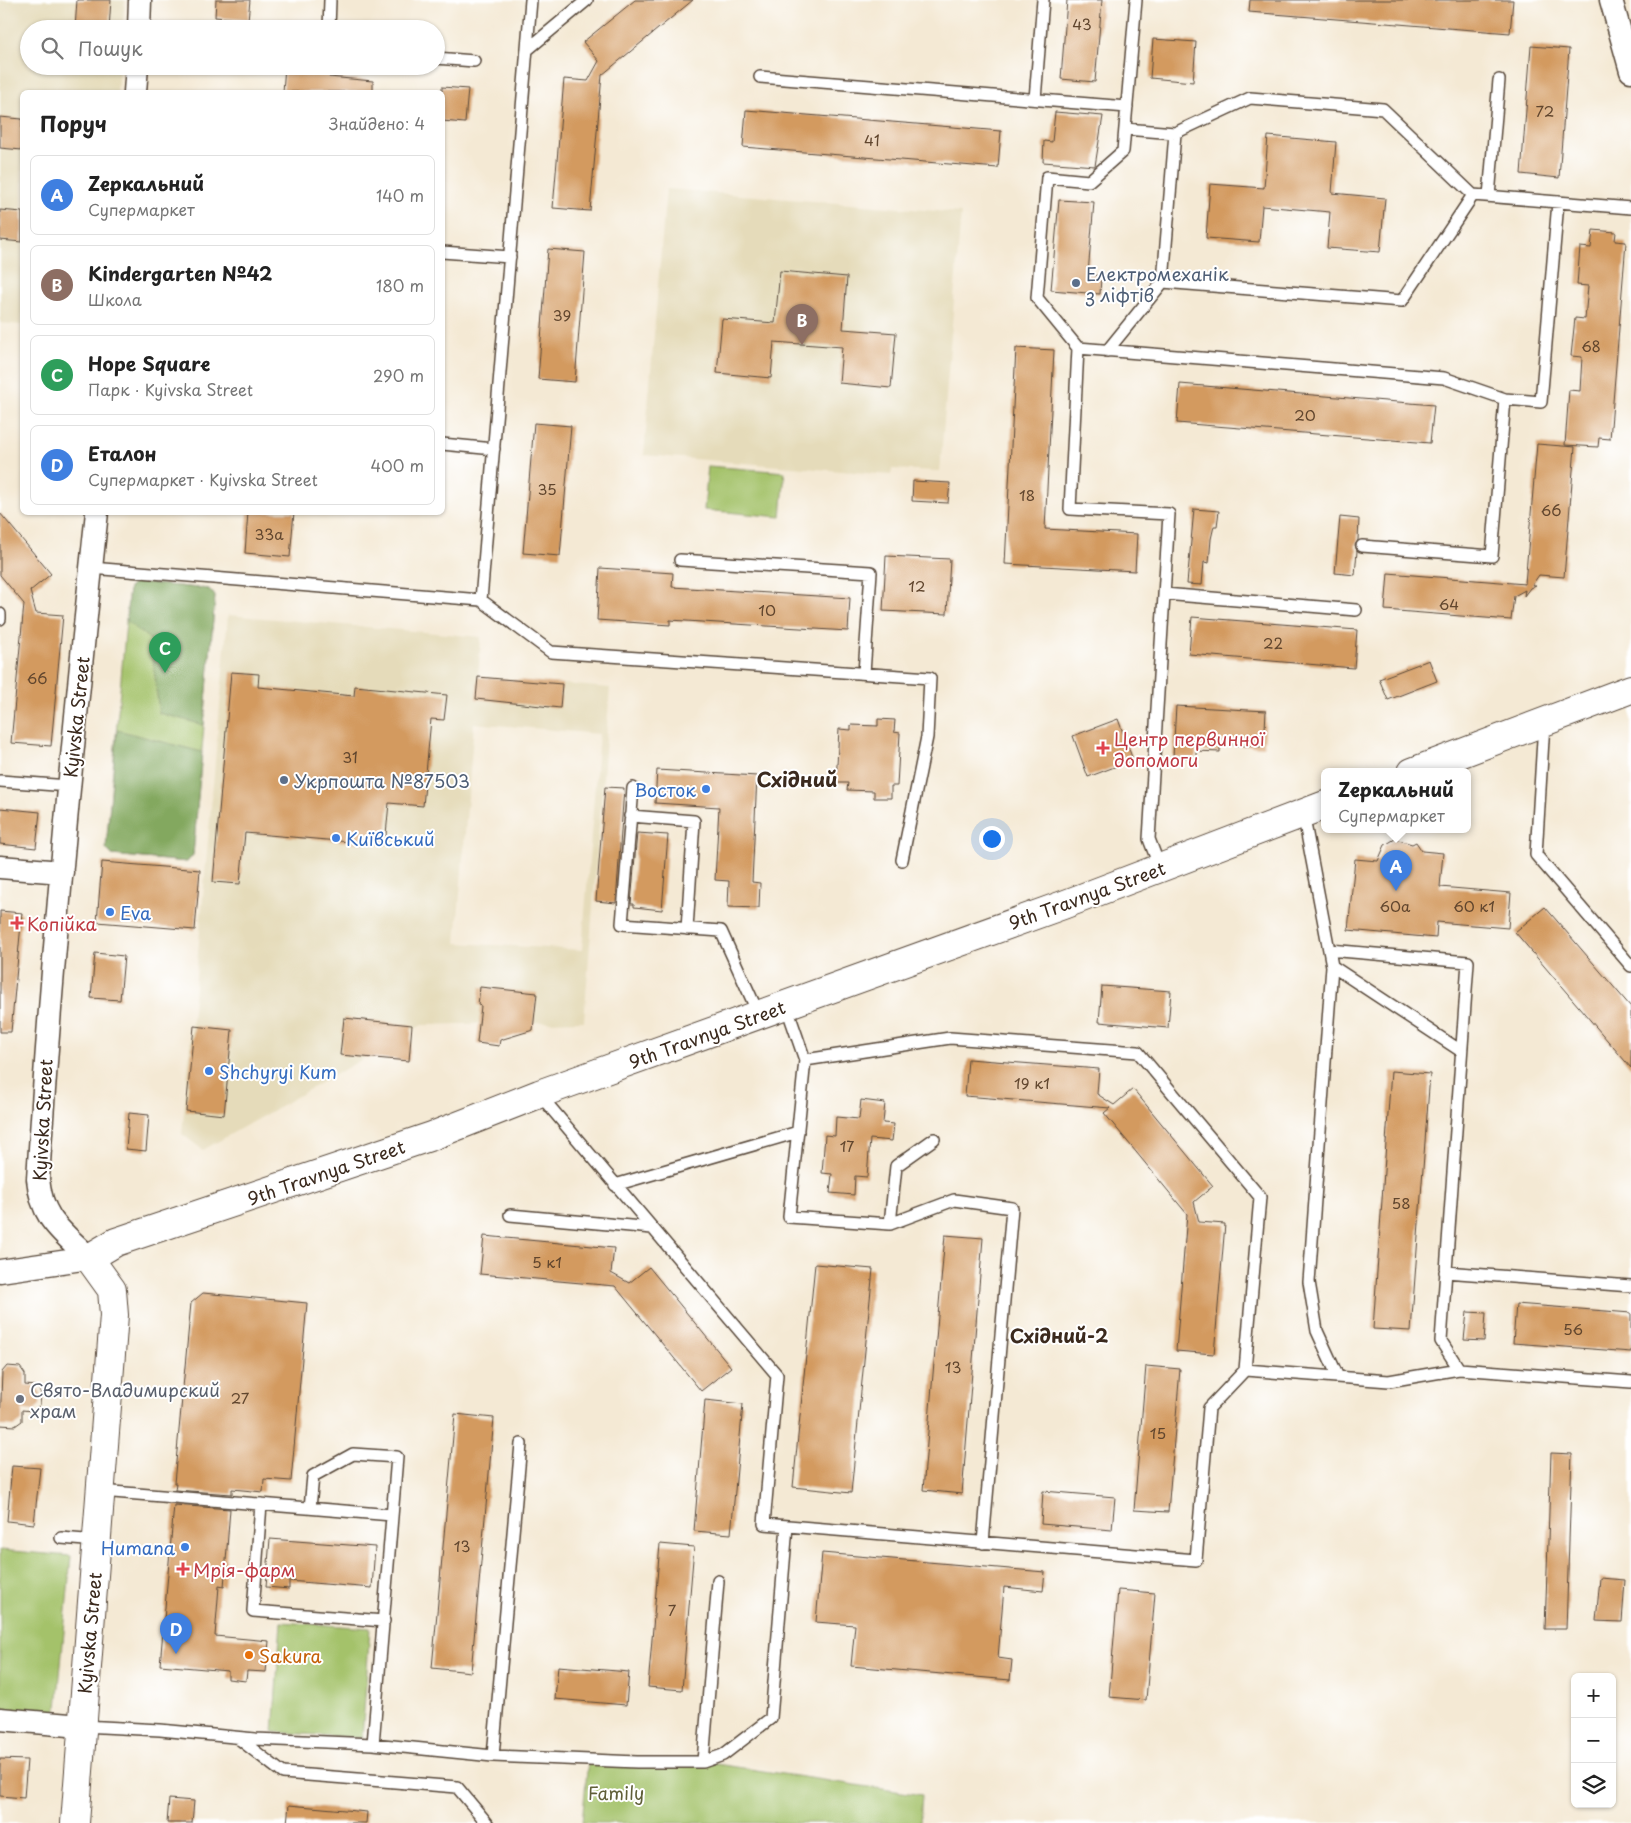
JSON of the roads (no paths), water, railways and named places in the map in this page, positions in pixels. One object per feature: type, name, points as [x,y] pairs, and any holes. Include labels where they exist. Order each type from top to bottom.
[{"type":"street","points":[[139,20],[140,0]]},
{"type":"street","points":[[1611,0],[1631,71]]},
{"type":"street","points":[[135,90],[136,75]]},
{"type":"street","name":"Kyivska Street","points":[[75,1823],[114,1300],[112,1290],[88,1258],[44,1211],[38,1178],[46,1043],[68,786],[97,515]]},
{"type":"street","points":[[1423,768],[1631,689]]},
{"type":"street","name":"9th Travnya Street","points":[[88,1258],[116,1242],[432,1136],[539,1094],[1160,868],[1314,809]]},
{"type":"street","points":[[0,867],[62,872]]},
{"type":"street","points":[[0,1271],[88,1258]]},
{"type":"street","points":[[0,1719],[81,1726]]},
{"type":"lane","points":[[330,0],[330,20]]},
{"type":"lane","points":[[482,600],[531,0]]},
{"type":"lane","points":[[526,50],[587,0]]},
{"type":"lane","points":[[1035,99],[1043,0]]},
{"type":"lane","points":[[1136,0],[1123,151],[1089,181],[1047,177],[1037,298],[1078,348],[1070,508],[1169,514],[1149,839],[1160,868]]},
{"type":"lane","points":[[445,59],[474,61]]},
{"type":"lane","points":[[760,77],[1127,107]]},
{"type":"lane","points":[[1489,196],[1499,80]]},
{"type":"lane","points":[[1125,129],[1175,133],[1250,98],[1382,108],[1474,195],[1631,208]]},
{"type":"lane","points":[[1107,350],[1163,282],[1175,133]]},
{"type":"lane","points":[[1163,282],[1402,301],[1474,195]]},
{"type":"lane","points":[[1078,348],[1444,378],[1505,399],[1541,402],[1558,202]]},
{"type":"lane","points":[[445,252],[510,257]]},
{"type":"lane","points":[[1362,546],[1492,556],[1505,399]]},
{"type":"lane","points":[[445,444],[494,449]]},
{"type":"lane","points":[[680,560],[871,572],[864,673]]},
{"type":"lane","points":[[91,568],[482,600],[551,652],[930,678],[926,737],[902,860]]},
{"type":"lane","points":[[1164,594],[1356,610]]},
{"type":"lane","points":[[0,614],[0,619]]},
{"type":"lane","points":[[1544,722],[1536,855],[1631,966]]},
{"type":"lane","points":[[0,781],[68,786]]},
{"type":"lane","points":[[633,788],[622,924],[721,931],[759,1015]]},
{"type":"lane","points":[[1314,809],[1328,950],[1332,966],[1309,1282],[1317,1331],[1338,1377]]},
{"type":"lane","points":[[630,816],[694,821],[687,929]]},
{"type":"lane","points":[[1328,950],[1468,962],[1440,1341],[1459,1369]]},
{"type":"lane","points":[[1332,966],[1461,1051]]},
{"type":"lane","points":[[786,1005],[805,1060],[789,1216],[890,1224],[954,1200],[1012,1208],[983,1542]]},
{"type":"lane","points":[[539,1094],[777,1375],[764,1524],[1196,1560],[1209,1408],[1245,1370],[1260,1197],[1138,1052],[950,1038],[805,1060]]},
{"type":"lane","points":[[615,1185],[798,1132]]},
{"type":"lane","points":[[890,1224],[896,1166],[934,1139]]},
{"type":"lane","points":[[510,1215],[652,1228]]},
{"type":"lane","points":[[1445,1272],[1631,1286]]},
{"type":"lane","points":[[1245,1370],[1389,1381],[1459,1369],[1631,1382]]},
{"type":"lane","points":[[493,1756],[521,1444]]},
{"type":"lane","points":[[310,1508],[313,1476],[352,1454],[397,1457],[373,1744]]},
{"type":"lane","points":[[101,1491],[392,1515]]},
{"type":"lane","points":[[261,1504],[253,1611],[384,1621]]},
{"type":"lane","points":[[81,1726],[160,1730],[238,1738],[373,1744],[493,1756],[637,1762],[703,1762],[723,1755],[771,1718],[787,1526]]},
{"type":"lane","points":[[61,1538],[97,1541]]},
{"type":"lane","points":[[703,1762],[718,1582]]},
{"type":"lane","points":[[238,1738],[283,1773],[457,1787],[487,1823]]},
{"type":"place","name":"Електромеханік з ліфтів","points":[[1076,283]]},
{"type":"place","name":"Kindergarten №42","points":[[802,345]]},
{"type":"place","name":"Hope Square","points":[[165,673]]},
{"type":"place","name":"Центр первинної допомоги","points":[[1103,748]]},
{"type":"place","name":"Укрпошта №87503","points":[[284,780]]},
{"type":"place","name":"Восток","points":[[706,789]]},
{"type":"place","name":"Київський","points":[[336,838]]},
{"type":"place","name":"Zеркальний","points":[[1396,891]]},
{"type":"place","name":"Eva","points":[[110,912]]},
{"type":"place","name":"Копійка","points":[[17,923]]},
{"type":"place","name":"Shchyryi Kum","points":[[209,1071]]},
{"type":"place","name":"Свято-Владимирский храм","points":[[20,1399]]},
{"type":"place","name":"Humana","points":[[185,1547]]},
{"type":"place","name":"Мрія-фарм","points":[[183,1569]]},
{"type":"place","name":"Еталон","points":[[176,1654]]},
{"type":"place","name":"Sakura","points":[[249,1655]]},
{"type":"district","name":"Східний","points":[[797,779]]},
{"type":"district","name":"Східний-2","points":[[1059,1335]]},
{"type":"park label","name":"Family","points":[[616,1792]]}]
